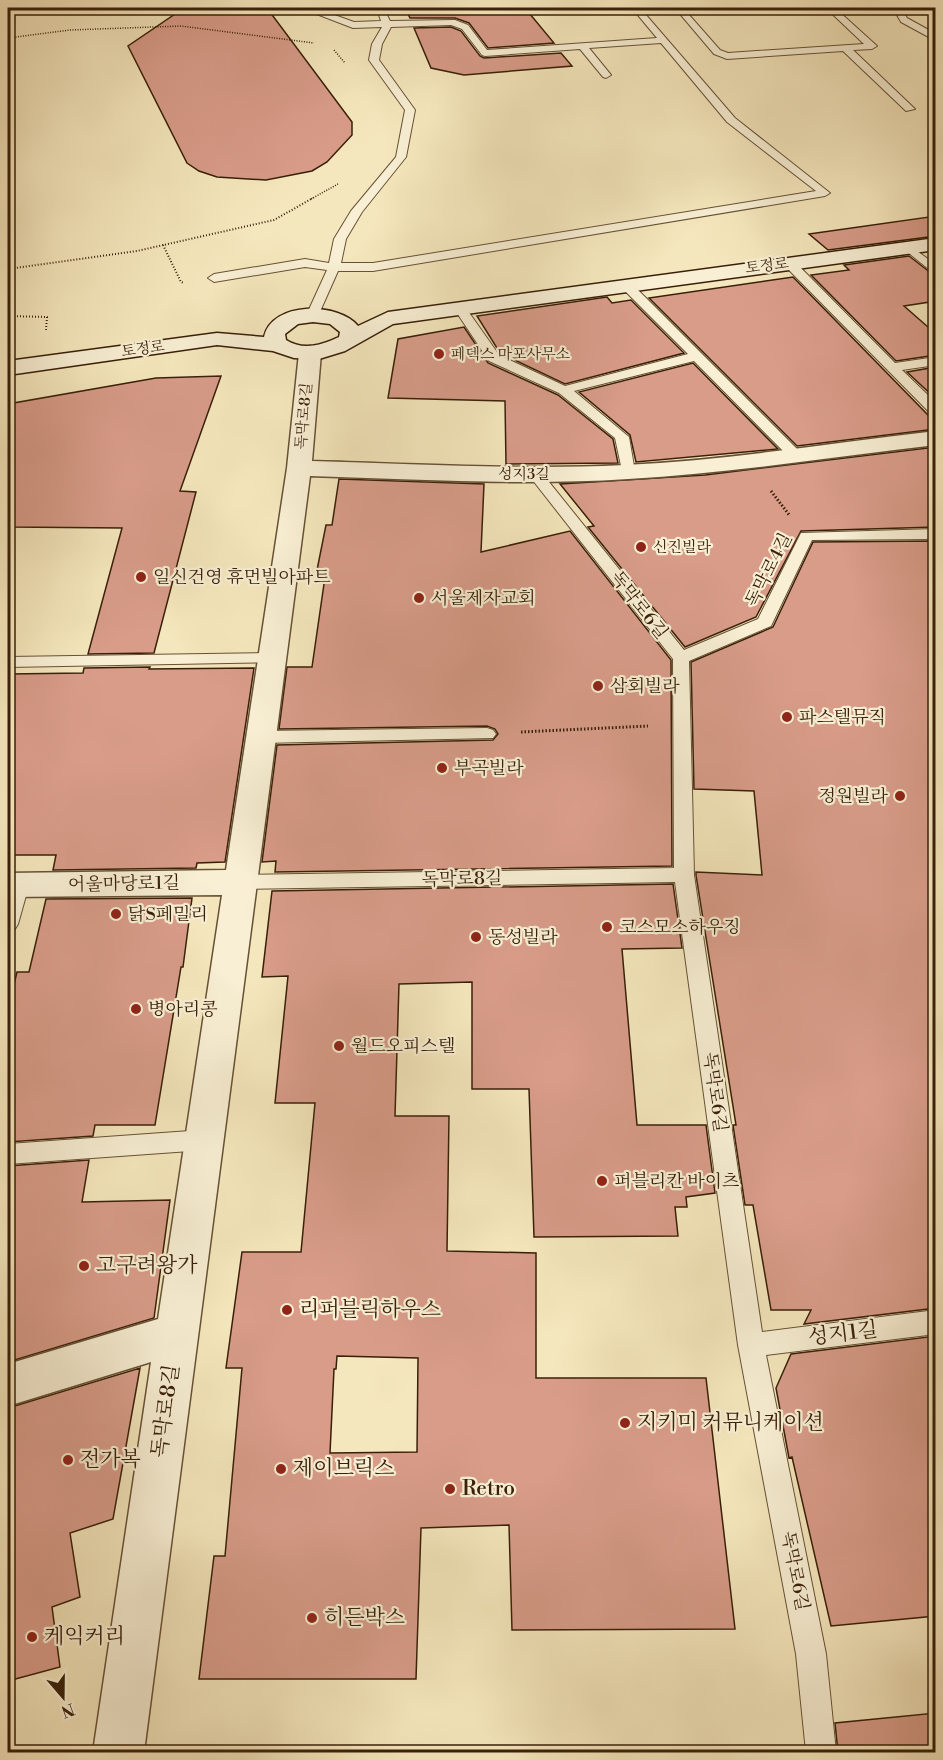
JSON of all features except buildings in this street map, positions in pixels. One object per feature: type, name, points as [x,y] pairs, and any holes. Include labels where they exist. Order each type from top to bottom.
[{"type":"street","name":"토정로","points":[[8,370],[217,339],[294,349],[333,349],[388,318],[936,244]]},
{"type":"street","points":[[217,339],[312,316],[388,318]]},
{"type":"street","points":[[335,318],[351,331],[350,339]]},
{"type":"street","name":"독막로8길","points":[[118,1752],[299,468],[294,349],[275,340],[276,332],[282,323]]},
{"type":"street","name":"성지3길","points":[[299,468],[537,475],[628,472],[749,461],[936,438]]},
{"type":"street","name":"어울마당로1길","points":[[13,885],[240,882]]},
{"type":"street","points":[[8,1385],[177,1334]]},
{"type":"lane","points":[[289,8],[315,11],[354,25],[452,22],[465,27],[485,53],[664,40]]},
{"type":"lane","points":[[214,278],[305,263],[334,267],[373,267],[825,193],[731,120],[636,8]]},
{"type":"lane","points":[[679,8],[717,52],[727,56],[872,46],[830,8]]},
{"type":"lane","points":[[897,8],[904,20],[936,38]]},
{"type":"lane","points":[[382,13],[387,25]]},
{"type":"lane","points":[[312,316],[334,267],[340,240],[351,221],[401,158],[410,110],[374,60],[377,44],[387,25]]},
{"type":"lane","points":[[583,46],[606,75]]},
{"type":"lane","points":[[845,48],[910,109]]},
{"type":"lane","points":[[909,248],[936,272]]},
{"type":"lane","points":[[789,263],[936,411]]},
{"type":"lane","points":[[626,285],[795,455]]},
{"type":"lane","points":[[459,307],[494,358],[564,390],[622,437],[628,472]]},
{"type":"lane","points":[[564,390],[698,356]]},
{"type":"lane","points":[[892,367],[936,361]]},
{"type":"lane","name":"독막로6길","points":[[537,475],[681,658],[684,875],[751,1345],[811,1654],[821,1752]]},
{"type":"lane","name":"독막로4길","points":[[681,658],[765,622],[806,536],[936,534]]},
{"type":"lane","points":[[8,662],[273,658]]},
{"type":"lane","points":[[261,737],[487,734]]},
{"type":"lane","name":"독막로8길","points":[[240,882],[684,875]]},
{"type":"lane","points":[[8,924],[13,885]]},
{"type":"lane","points":[[8,1154],[204,1140]]},
{"type":"lane","name":"성지1길","points":[[751,1345],[936,1323]]},
{"type":"path","points":[[8,38],[70,30],[181,26],[321,45]]},
{"type":"path","points":[[332,47],[345,63]]},
{"type":"path","points":[[8,269],[137,251],[274,220],[344,180]]},
{"type":"path","points":[[164,245],[181,282]]},
{"type":"path","points":[[749,461],[806,536]]},
{"type":"path","points":[[487,734],[682,724]]},
{"type":"place","name":"페덱스 마포사무소","points":[[439,354]]},
{"type":"place","name":"신진빌라","points":[[641,547]]},
{"type":"place","name":"일신건영 휴먼빌아파트","points":[[141,577]]},
{"type":"place","name":"서울제자교회","points":[[419,598]]},
{"type":"place","name":"삼회빌라","points":[[598,686]]},
{"type":"place","name":"파스텔뮤직","points":[[787,717]]},
{"type":"place","name":"부곡빌라","points":[[442,768]]},
{"type":"place","name":"정원빌라","points":[[900,796]]},
{"type":"place","name":"닭S페밀리","points":[[116,914]]},
{"type":"place","name":"코스모스하우징","points":[[607,927]]},
{"type":"place","name":"동성빌라","points":[[476,937]]},
{"type":"place","name":"병아리콩","points":[[136,1009]]},
{"type":"place","name":"월드오피스텔","points":[[339,1046]]},
{"type":"place","name":"퍼블리칸 바이츠","points":[[602,1181]]},
{"type":"place","name":"고구려왕가","points":[[84,1266]]},
{"type":"place","name":"리퍼블릭하우스","points":[[287,1310]]},
{"type":"place","name":"지키미 커뮤니케이션","points":[[625,1423]]},
{"type":"place","name":"전가복","points":[[68,1460]]},
{"type":"place","name":"제이브릭스","points":[[281,1469]]},
{"type":"place","name":"Retro","points":[[450,1489]]},
{"type":"place","name":"히든박스","points":[[312,1618]]},
{"type":"place","name":"케익커리","points":[[32,1637]]}]
